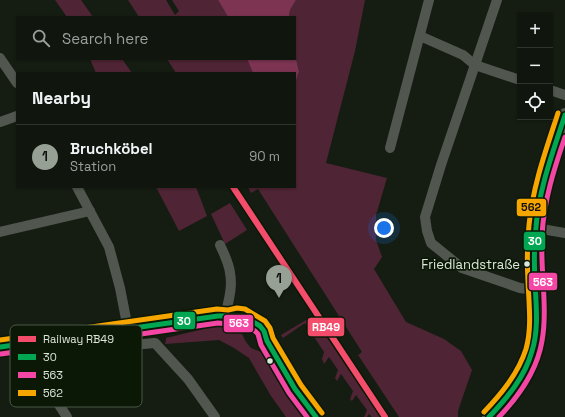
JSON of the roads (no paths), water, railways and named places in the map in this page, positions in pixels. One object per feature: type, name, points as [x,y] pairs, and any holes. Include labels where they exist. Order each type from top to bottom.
[{"type":"street","points":[[390,148],[429,0]]},
{"type":"street","points":[[497,0],[425,217],[431,243],[462,268],[520,288],[536,290]]},
{"type":"street","points":[[420,36],[463,55],[475,65],[517,79]]},
{"type":"street","points":[[0,58],[16,82]]},
{"type":"street","points":[[553,91],[565,95]]},
{"type":"street","points":[[489,417],[502,404],[519,381],[535,341],[537,326],[534,266],[538,208],[544,179],[562,135],[565,115]]},
{"type":"street","points":[[0,122],[16,116]]},
{"type":"street","points":[[78,188],[110,248],[127,325]]},
{"type":"street","points":[[0,232],[90,211]]},
{"type":"street","points":[[536,228],[565,233]]},
{"type":"street","points":[[220,245],[230,271],[231,278],[231,293],[227,317]]},
{"type":"street","points":[[142,327],[218,316],[243,316],[256,323],[264,331],[267,341],[295,389],[316,417]]},
{"type":"street","points":[[142,344],[155,343],[188,379],[215,417]]},
{"type":"street","points":[[61,407],[67,417]]},
{"type":"rail line","name":"RB49","points":[[234,188],[385,417]]},
{"type":"place","name":"Friedlandstraße","points":[[527,264]]},
{"type":"place","name":"Bruchköbel","points":[[279,298]]}]
